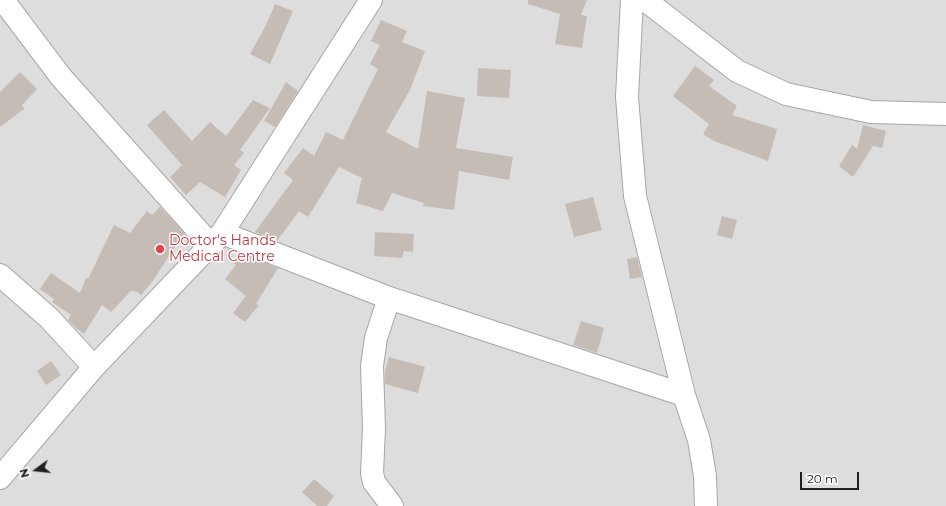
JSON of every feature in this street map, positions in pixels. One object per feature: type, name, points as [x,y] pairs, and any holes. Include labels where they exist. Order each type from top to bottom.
[{"type":"street","points":[[3,0],[61,77],[216,239],[389,298],[684,395]]},
{"type":"street","points":[[0,478],[94,367],[216,239],[371,0]]},
{"type":"street","points":[[632,0],[627,97],[635,196],[684,395],[699,440],[705,476],[706,506]]},
{"type":"street","points":[[645,0],[737,71],[786,94],[870,112],[946,114]]},
{"type":"street","points":[[0,275],[49,318],[94,367]]},
{"type":"street","points":[[389,298],[376,338],[372,366],[372,473],[374,482],[392,506]]},
{"type":"shaded area","points":[[0,0],[946,0],[946,506],[0,506]]},
{"type":"building","points":[[528,0],[587,0],[581,15],[587,16],[582,48],[555,44],[560,14],[528,4]]},
{"type":"building","points":[[275,4],[293,11],[270,64],[250,54],[266,25]]},
{"type":"building","points":[[381,20],[407,31],[402,42],[425,51],[410,90],[386,132],[418,149],[427,91],[465,98],[456,148],[513,157],[509,180],[459,171],[454,210],[423,206],[424,203],[392,193],[383,211],[356,203],[362,178],[339,167],[308,217],[299,211],[277,241],[255,232],[293,180],[284,173],[303,148],[314,156],[326,132],[343,140],[378,69],[370,64],[380,45],[371,41]]},
{"type":"building","points":[[695,66],[714,80],[709,86],[737,106],[732,115],[777,129],[768,161],[714,141],[703,134],[709,124],[673,96]]},
{"type":"building","points":[[478,68],[511,70],[509,98],[477,96]]},
{"type":"building","points":[[20,72],[37,89],[22,105],[24,109],[0,127],[0,92]]},
{"type":"building","points":[[286,82],[298,91],[275,127],[264,121]]},
{"type":"building","points":[[253,100],[270,108],[240,150],[244,153],[234,165],[241,170],[225,197],[200,182],[186,195],[170,177],[182,165],[147,125],[164,110],[192,141],[210,122],[226,136]]},
{"type":"building","points":[[863,125],[886,131],[882,148],[873,146],[853,177],[839,166],[852,145],[857,149]]},
{"type":"building","points":[[593,197],[602,230],[574,237],[565,204]]},
{"type":"building","points":[[160,207],[184,233],[152,282],[141,295],[132,290],[111,312],[102,305],[84,334],[68,320],[71,315],[52,302],[54,299],[40,289],[51,273],[80,293],[86,278],[88,279],[114,225],[130,233],[147,211],[152,215]]},
{"type":"building","points":[[722,216],[737,220],[732,239],[717,235]]},
{"type":"building","points":[[375,232],[414,234],[413,252],[404,251],[402,258],[374,256]]},
{"type":"building","points":[[240,253],[278,268],[256,304],[259,305],[245,322],[233,313],[246,296],[225,279],[236,265],[233,263]]},
{"type":"building","points":[[637,257],[642,277],[630,279],[627,259]]},
{"type":"building","points":[[581,321],[604,328],[597,353],[573,345]]},
{"type":"building","points":[[389,357],[425,367],[418,393],[385,384],[385,372]]},
{"type":"building","points":[[51,361],[61,375],[46,385],[37,371]]},
{"type":"building","points":[[314,479],[334,496],[327,506],[317,506],[302,492]]},
{"type":"place","name":"Doctor's Hands Medical Centre","points":[[160,249]]}]
